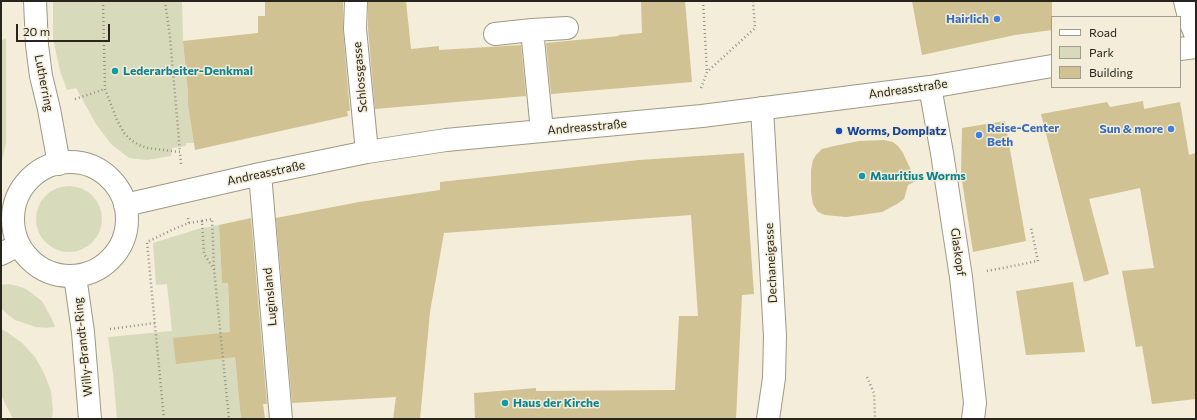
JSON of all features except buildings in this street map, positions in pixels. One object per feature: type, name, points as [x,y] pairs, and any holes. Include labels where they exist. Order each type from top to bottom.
[{"type":"street","name":"Lutherring","points":[[35,1],[36,45],[40,76],[49,109],[58,164]]},
{"type":"street","name":"Schlossgasse","points":[[356,1],[355,29],[367,152]]},
{"type":"street","points":[[1185,1],[1190,21],[1196,36]]},
{"type":"street","points":[[495,34],[567,28]]},
{"type":"street","points":[[532,30],[542,131]]},
{"type":"street","points":[[1181,49],[1196,47]]},
{"type":"street","name":"Andreasstraße","points":[[125,205],[260,174],[367,152],[446,140],[702,116],[930,87],[1051,66]]},
{"type":"street","name":"Glaskopf","points":[[930,87],[942,153],[961,277],[975,403],[973,419]]},
{"type":"street","name":"Dechaneigasse","points":[[762,108],[775,336],[774,378],[768,419]]},
{"type":"street","points":[[71,163],[83,164],[94,168],[114,183],[125,205],[126,230],[116,252],[108,261],[87,273],[75,276],[53,274],[32,263],[24,254],[10,249],[14,234],[13,211],[16,199],[29,180],[47,167],[71,163]]},
{"type":"street","name":"Luginsland","points":[[260,174],[281,419]]},
{"type":"street","name":"Willy-Brandt-Ring","points":[[75,276],[83,332],[90,419]]},
{"type":"path","points":[[103,1],[105,89],[117,120],[124,133],[138,145],[148,148],[180,152]]},
{"type":"path","points":[[165,1],[170,37],[183,192],[189,223]]},
{"type":"path","points":[[702,116],[700,91],[707,72],[703,1]]},
{"type":"path","points":[[707,72],[755,28],[753,1]]},
{"type":"path","points":[[164,419],[147,242],[189,223],[212,219],[214,269],[229,419]]},
{"type":"path","points":[[202,221],[204,254],[214,269]]},
{"type":"path","points":[[961,277],[1038,261],[1031,228]]},
{"type":"path","points":[[83,332],[155,323]]},
{"type":"path","points":[[867,377],[874,393],[875,417]]},
{"type":"green space","points":[[53,1],[182,1],[183,41],[188,105],[194,143],[186,143],[186,146],[172,148],[171,156],[147,160],[129,158],[111,144],[96,124],[76,88],[67,90],[60,71],[53,38]]},
{"type":"green space","points":[[6,38],[6,143],[1,165],[1,41]]},
{"type":"green space","points":[[69,186],[82,189],[92,196],[99,206],[102,219],[99,232],[92,242],[82,249],[69,252],[56,249],[46,242],[39,232],[36,219],[39,206],[46,196],[56,189]]},
{"type":"green space","points":[[219,225],[222,283],[228,283],[229,311],[241,419],[117,419],[108,337],[172,331],[167,284],[156,285],[153,243],[198,229]]},
{"type":"green space","points":[[9,284],[26,289],[42,301],[55,327],[36,327],[15,320],[7,314],[1,308],[1,285]]},
{"type":"green space","points":[[1,329],[22,343],[35,357],[44,373],[51,391],[53,410],[52,419],[13,419],[1,395]]},
{"type":"place","name":"Hairlich","points":[[997,19]]},
{"type":"place","name":"Lederarbeiter-Denkmal","points":[[115,71]]},
{"type":"place","name":"Sun & more","points":[[1171,129]]},
{"type":"place","name":"Worms, Domplatz","points":[[839,131]]},
{"type":"place","name":"Reise-Center Beth","points":[[979,135]]},
{"type":"place","name":"Mauritius Worms","points":[[862,176]]},
{"type":"place","name":"Haus der Kirche","points":[[505,403]]}]
